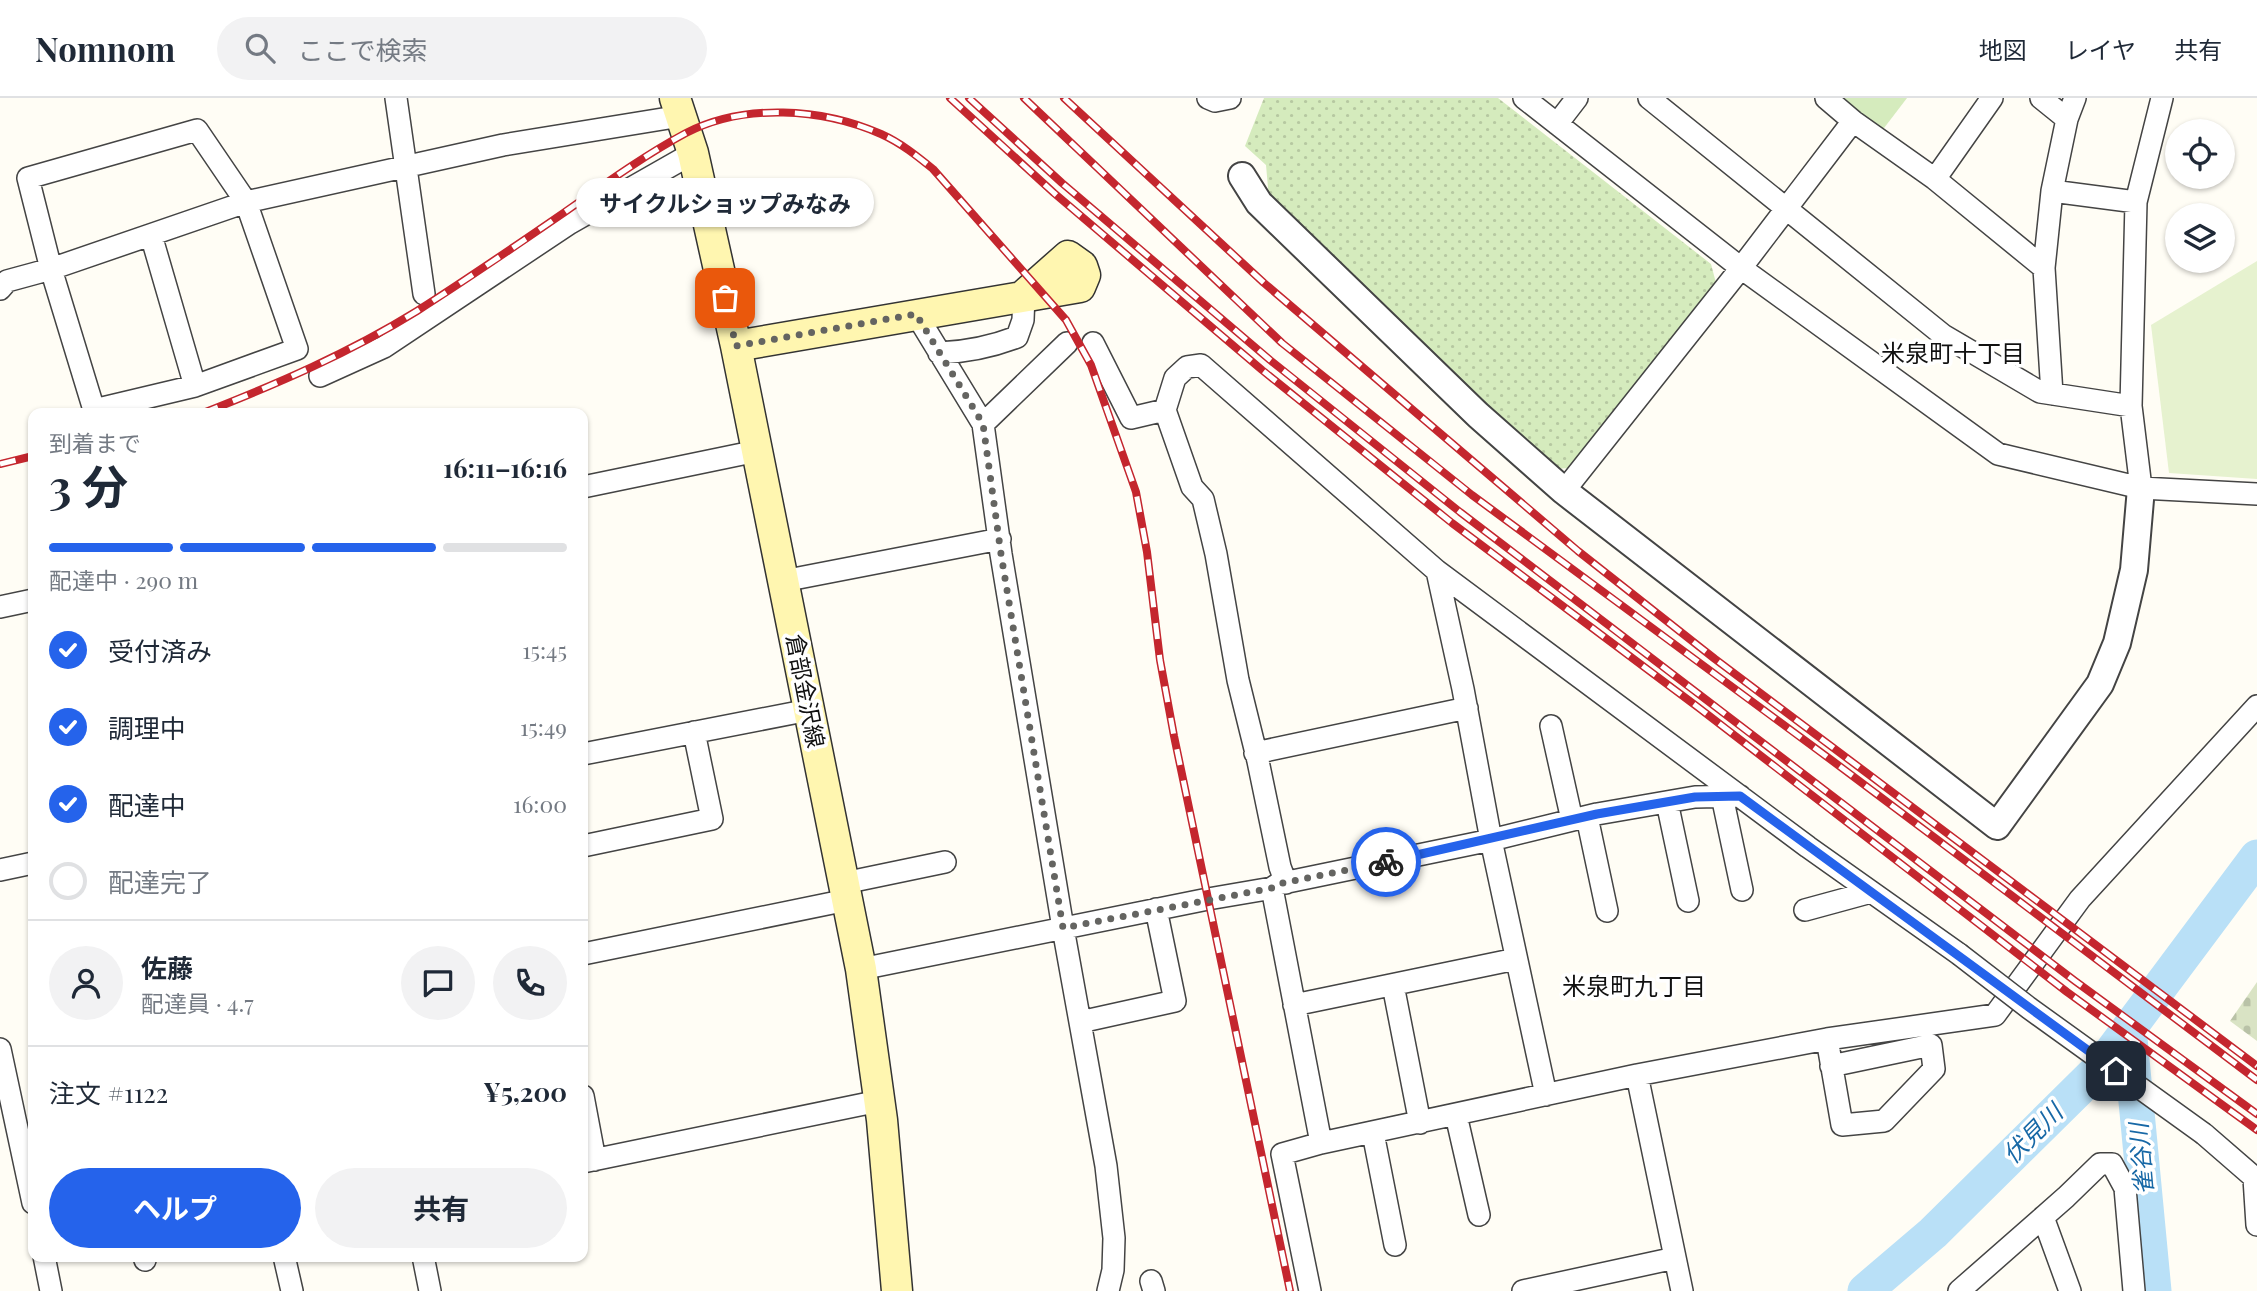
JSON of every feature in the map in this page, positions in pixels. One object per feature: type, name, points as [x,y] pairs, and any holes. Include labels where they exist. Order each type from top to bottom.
[{"type":"main road","name":"倉部金沢線","points":[[678,107],[693,153],[736,346],[862,969],[879,1101],[897,1291]]},
{"type":"main road","points":[[736,346],[1024,295]]},
{"type":"street","points":[[396,98],[424,294]]},
{"type":"street","points":[[1210,98],[1215,101],[1230,98]]},
{"type":"street","points":[[1524,98],[1741,268],[1998,454],[2141,488],[2257,495]]},
{"type":"street","points":[[1557,124],[1577,98]]},
{"type":"street","points":[[1649,98],[1943,335],[2040,392],[2131,406]]},
{"type":"street","points":[[1826,98],[1853,121],[1935,179],[2044,268]]},
{"type":"street","points":[[1935,179],[1992,98]]},
{"type":"street","points":[[2041,98],[2067,119]]},
{"type":"street","points":[[2052,394],[2044,268],[2052,191],[2067,119],[2075,98]]},
{"type":"street","points":[[1242,176],[1259,203],[1478,415],[1564,491],[1997,826],[2100,684],[2117,643],[2134,570],[2141,488],[2131,406],[2136,202],[2162,98]]},
{"type":"street","points":[[0,289],[7,281],[51,270],[246,202],[678,107]]},
{"type":"street","points":[[1564,491],[1741,268],[1853,121]]},
{"type":"street","points":[[93,408],[51,270],[28,178],[197,130],[246,202],[297,349],[195,386],[102,408]]},
{"type":"street","points":[[320,376],[384,347],[570,223],[693,153]]},
{"type":"street","points":[[2052,191],[2136,202]]},
{"type":"street","points":[[151,235],[195,386]]},
{"type":"street","points":[[939,353],[983,348],[1017,337],[1023,320],[1024,295]]},
{"type":"street","points":[[916,314],[983,424],[1063,928],[1111,1204],[1113,1270],[1108,1291]]},
{"type":"street","points":[[983,424],[1067,342]]},
{"type":"street","points":[[1093,343],[1131,418],[1165,410]]},
{"type":"street","points":[[1321,1143],[1294,1005],[1279,885],[1280,867],[1238,680],[1216,554],[1203,499],[1192,487],[1165,410],[1175,378],[1186,367],[1201,366],[1437,571],[1731,796],[1959,954],[2204,1134],[2255,1179],[2257,1225]]},
{"type":"street","points":[[588,486],[757,452]]},
{"type":"street","points":[[783,581],[1000,539]]},
{"type":"street","points":[[1437,571],[1546,1096]]},
{"type":"street","points":[[0,607],[28,601]]},
{"type":"street","points":[[1310,1291],[1282,1154],[1321,1143],[1637,1075],[1827,1040],[1995,1015],[2080,899],[2257,706]]},
{"type":"street","points":[[1255,754],[1466,708]]},
{"type":"street","points":[[588,753],[809,710]]},
{"type":"street","points":[[1551,726],[1607,911]]},
{"type":"street","points":[[588,845],[712,819],[694,732]]},
{"type":"street","points":[[862,969],[1279,885],[1580,818],[1695,797],[1731,796]]},
{"type":"street","points":[[1731,796],[1742,890]]},
{"type":"street","points":[[1667,802],[1688,901]]},
{"type":"street","points":[[588,953],[846,891],[945,862]]},
{"type":"street","points":[[0,870],[28,864]]},
{"type":"street","points":[[1805,910],[1871,892]]},
{"type":"street","points":[[1080,1022],[1175,1001],[1156,909]]},
{"type":"street","points":[[1294,1005],[1517,959]]},
{"type":"street","points":[[1393,985],[1420,1123]]},
{"type":"street","points":[[1827,1040],[1831,1066],[1842,1125],[1884,1121],[1934,1069],[1931,1045],[1831,1066]]},
{"type":"street","points":[[0,1049],[28,1183]]},
{"type":"street","points":[[1637,1075],[1682,1291]]},
{"type":"street","points":[[589,1161],[879,1101]]},
{"type":"street","points":[[1456,1115],[1479,1214]]},
{"type":"street","points":[[1373,1133],[1395,1245]]},
{"type":"street","points":[[1971,1287],[2101,1164],[2112,1164],[2125,1188],[2134,1291]]},
{"type":"street","points":[[2043,1217],[2070,1291]]},
{"type":"street","points":[[1524,1291],[1675,1258]]},
{"type":"street","points":[[45,1262],[51,1291]]},
{"type":"street","points":[[285,1262],[292,1291]]},
{"type":"street","points":[[424,1262],[430,1291]]},
{"type":"green space","points":[[1264,98],[1498,98],[1711,264],[1716,283],[1569,468],[1555,469],[1269,199],[1266,165],[1245,146]]},
{"type":"green space","points":[[1837,98],[1907,98],[1881,132]]},
{"type":"green space","points":[[2257,261],[2257,479],[2169,473],[2151,325]]},
{"type":"green space","points":[[2257,982],[2257,1041],[2230,1021]]},
{"type":"waterway","name":"伏見川","points":[[1865,1291],[1933,1233],[2098,1070],[2257,857]]},
{"type":"waterway","name":"雀谷川","points":[[2129,1028],[2154,1291]]},
{"type":"railway","points":[[950,98],[1054,193],[1262,370],[1452,523],[1699,708],[2067,992],[2257,1130]]},
{"type":"railway","points":[[969,98],[1062,183],[1270,360],[1460,512],[2075,981],[2257,1114]]},
{"type":"railway","points":[[1024,98],[1282,343],[1472,495],[1830,759],[2257,1080]]},
{"type":"railway","points":[[1064,98],[1264,283],[1578,551],[1715,659],[2257,1066]]},
{"type":"railway","points":[[216,408],[312,367],[417,311],[638,161],[709,123],[758,113],[809,114],[858,125],[881,134],[927,164],[1066,320],[1091,365],[1136,492],[1147,552],[1160,660],[1174,736],[1290,1291]]},
{"type":"railway","points":[[0,464],[28,457]]},
{"type":"way so far","points":[[725,298],[736,346],[916,314],[983,424],[1001,554],[1063,928],[1208,898],[1272,888],[1278,884],[1386,862]]},
{"type":"place","name":"サイクルショップみなみ","points":[[725,298]]},
{"type":"district","name":"米泉町十丁目","points":[[1953,354]]},
{"type":"district","name":"米泉町九丁目","points":[[1634,987]]},
{"type":"route","points":[[1386,862],[1597,814],[1695,797],[1740,796],[2116,1071]]}]
